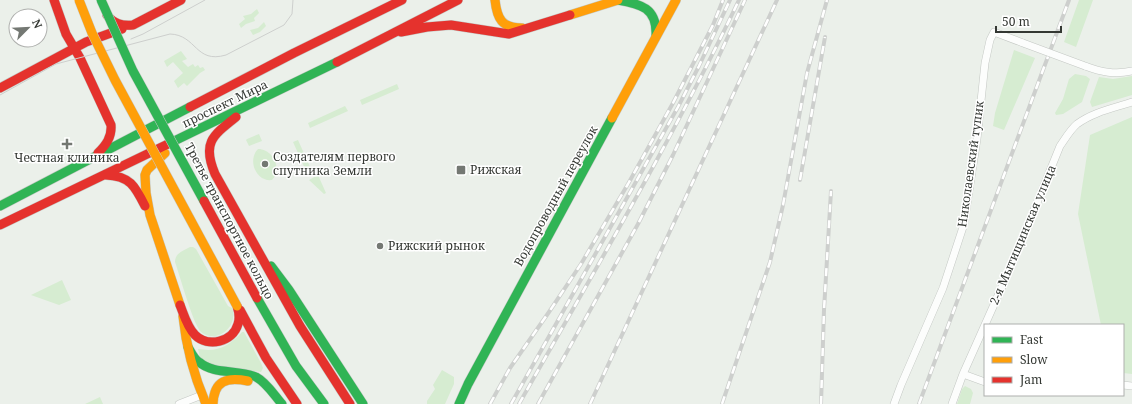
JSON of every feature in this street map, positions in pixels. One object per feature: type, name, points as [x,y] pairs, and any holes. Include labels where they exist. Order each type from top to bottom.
[{"type":"main road","points":[[54,0],[64,30],[80,58],[111,125],[112,132],[109,139],[104,147],[92,159]]},
{"type":"main road","points":[[79,0],[98,47],[115,80],[270,364],[297,404]]},
{"type":"main road","points":[[101,0],[104,10],[113,22],[125,26],[133,25]]},
{"type":"main road","name":"Третье транспортное кольцо","points":[[101,0],[133,71],[284,348],[324,404]]},
{"type":"main road","points":[[0,88],[74,48],[97,37],[133,25],[181,0]]},
{"type":"main road","name":"проспект Мира","points":[[0,206],[294,53],[402,0]]},
{"type":"main road","name":"проспект Мира","points":[[0,225],[248,107],[458,0]]},
{"type":"main road","points":[[495,0],[497,13],[506,26],[512,28],[538,26]]},
{"type":"main road","points":[[385,38],[410,30],[451,25],[503,34],[516,32],[618,0],[640,5],[649,10],[656,21],[656,39]]},
{"type":"main road","name":"Водопроводный переулок","points":[[459,404],[468,384],[676,0]]},
{"type":"main road","points":[[248,107],[210,142],[208,155],[215,174],[258,252],[311,344],[350,404]]},
{"type":"main road","points":[[150,215],[145,175],[147,170],[180,139]]},
{"type":"main road","points":[[106,175],[119,176],[132,182],[150,215],[180,306],[189,328],[193,333],[203,341],[209,342],[223,340],[234,333],[237,327],[240,318],[238,306]]},
{"type":"main road","points":[[258,252],[289,290],[363,404]]},
{"type":"main road","points":[[180,306],[188,347],[206,404]]},
{"type":"main road","points":[[188,347],[198,362],[202,365],[213,369],[247,374],[262,381],[281,404]]},
{"type":"main road","points":[[212,404],[213,395],[218,386],[225,381],[238,379],[259,386],[281,404]]},
{"type":"street","name":"Николаевский тупик","points":[[894,404],[943,288],[964,224],[977,139],[984,63],[990,40],[994,32],[1100,72],[1113,73],[1132,71]]},
{"type":"street","name":"2-я Мытищинская улица","points":[[985,324],[1013,262],[1060,146],[1076,125],[1087,118],[1132,102]]},
{"type":"street","name":"2-я Мытищинская улица","points":[[952,404],[963,374],[984,327]]},
{"type":"street","points":[[963,374],[984,382]]},
{"type":"street","points":[[179,404],[202,395]]},
{"type":"green space","points":[[1079,0],[1093,0],[1076,47],[1064,42]]},
{"type":"green space","points":[[257,9],[259,13],[254,18],[255,21],[246,24],[241,28],[239,24],[245,19],[243,16],[251,14]]},
{"type":"green space","points":[[264,22],[266,26],[260,32],[253,35],[250,30],[258,28]]},
{"type":"green space","points":[[1014,50],[1035,58],[1004,130],[993,126],[995,113]]},
{"type":"green space","points":[[181,51],[187,59],[182,61],[188,67],[193,64],[195,67],[198,65],[200,68],[203,67],[205,70],[187,86],[184,83],[178,88],[174,81],[183,73],[173,62],[167,67],[164,61]]},
{"type":"green space","points":[[1075,74],[1086,76],[1090,79],[1082,102],[1063,114],[1056,115],[1055,113],[1063,99],[1069,79]]},
{"type":"green space","points":[[1132,76],[1132,95],[1092,107],[1090,102],[1099,77],[1113,79]]},
{"type":"green space","points":[[397,84],[399,89],[362,105],[360,100]]},
{"type":"green space","points":[[345,106],[348,111],[310,128],[308,123]]},
{"type":"green space","points":[[1132,117],[1132,374],[1124,373],[1124,324],[1101,324],[1078,214],[1090,135]]},
{"type":"green space","points":[[259,134],[262,141],[249,146],[246,140]]},
{"type":"green space","points":[[298,140],[311,169],[306,171],[293,142]]},
{"type":"green space","points":[[258,149],[268,152],[275,160],[277,171],[272,180],[262,178],[255,169],[253,159]]},
{"type":"green space","points":[[318,175],[326,193],[324,194],[309,180]]},
{"type":"green space","points":[[190,247],[196,249],[228,306],[232,308],[232,321],[225,332],[220,335],[207,335],[201,332],[194,320],[175,262],[178,254]]},
{"type":"green space","points":[[62,280],[71,300],[59,305],[31,295]]},
{"type":"green space","points":[[242,332],[244,332],[261,363],[263,368],[261,372],[210,364],[200,358],[198,349],[218,349],[231,342]]},
{"type":"green space","points":[[442,370],[454,377],[454,384],[445,404],[427,404],[427,401],[435,389],[433,385]]},
{"type":"green space","points":[[965,386],[971,389],[973,393],[970,404],[957,404],[962,389]]},
{"type":"green space","points":[[100,397],[103,404],[85,404]]},
{"type":"tram line","points":[[131,39],[205,0]]},
{"type":"tram line","points":[[0,95],[56,64],[170,34],[186,39],[202,53],[208,56],[216,57],[226,55],[284,25],[292,14],[293,0]]},
{"type":"railway","points":[[490,404],[510,368],[581,264],[628,184],[673,103],[713,25],[723,0]]},
{"type":"railway","points":[[511,404],[678,107],[730,0]]},
{"type":"railway","points":[[519,404],[660,154],[714,52],[739,0]]},
{"type":"railway","points":[[538,404],[638,224],[673,155],[745,0]]},
{"type":"railway","points":[[590,404],[777,0]]},
{"type":"railway","points":[[722,404],[770,262],[783,205],[807,73],[827,0]]},
{"type":"railway","points":[[919,404],[1069,0]]},
{"type":"railway","points":[[800,180],[825,37]]},
{"type":"railway","points":[[821,404],[824,310],[831,191]]},
{"type":"traffic: fast","points":[[101,0],[133,71],[204,201]]},
{"type":"traffic: fast","points":[[618,0],[634,3],[646,9],[654,19],[656,35]]},
{"type":"traffic: fast","points":[[168,144],[337,62]]},
{"type":"traffic: fast","points":[[0,206],[190,107]]},
{"type":"traffic: fast","points":[[459,404],[468,384],[612,118]]},
{"type":"traffic: fast","points":[[271,266],[289,290],[363,404]]},
{"type":"traffic: fast","points":[[257,298],[296,366],[324,404]]},
{"type":"traffic: fast","points":[[188,347],[197,361],[205,366],[212,369],[242,373],[256,377],[267,386],[282,404]]},
{"type":"traffic: slow","points":[[79,0],[92,33],[115,80],[237,306]]},
{"type":"traffic: slow","points":[[495,0],[497,12],[502,21],[505,24],[515,28],[522,28]]},
{"type":"traffic: slow","points":[[570,15],[618,0]]},
{"type":"traffic: slow","points":[[612,118],[676,0]]},
{"type":"traffic: slow","points":[[165,153],[147,170],[145,175],[146,193],[150,215],[180,305]]},
{"type":"traffic: slow","points":[[183,316],[191,361],[206,404]]},
{"type":"traffic: slow","points":[[213,404],[216,390],[223,382],[228,380],[248,381]]},
{"type":"traffic: jam","points":[[54,0],[66,34],[80,58],[111,125],[111,133],[108,140],[98,153]]},
{"type":"traffic: jam","points":[[107,15],[118,24],[133,25],[181,0]]},
{"type":"traffic: jam","points":[[190,107],[294,53],[402,0]]},
{"type":"traffic: jam","points":[[337,62],[458,0]]},
{"type":"traffic: jam","points":[[401,32],[427,27],[451,25],[509,34],[570,15]]},
{"type":"traffic: jam","points":[[0,88],[86,42],[122,29]]},
{"type":"traffic: jam","points":[[236,117],[215,135],[212,141],[209,155],[215,174],[300,326],[350,404]]},
{"type":"traffic: jam","points":[[0,225],[168,144]]},
{"type":"traffic: jam","points":[[106,175],[121,177],[131,183],[145,206]]},
{"type":"traffic: jam","points":[[204,201],[257,298]]},
{"type":"traffic: jam","points":[[180,305],[192,332],[200,339],[213,342],[226,339],[235,330],[239,320],[237,306]]},
{"type":"traffic: jam","points":[[240,310],[266,358],[297,404]]},
{"type":"place","name":"Честная клиника","points":[[67,144]]},
{"type":"place","name":"Создателям первого спутника Земли","points":[[265,164]]},
{"type":"place","name":"Рижская","points":[[461,170]]},
{"type":"place","name":"Рижский рынок","points":[[380,246]]}]
